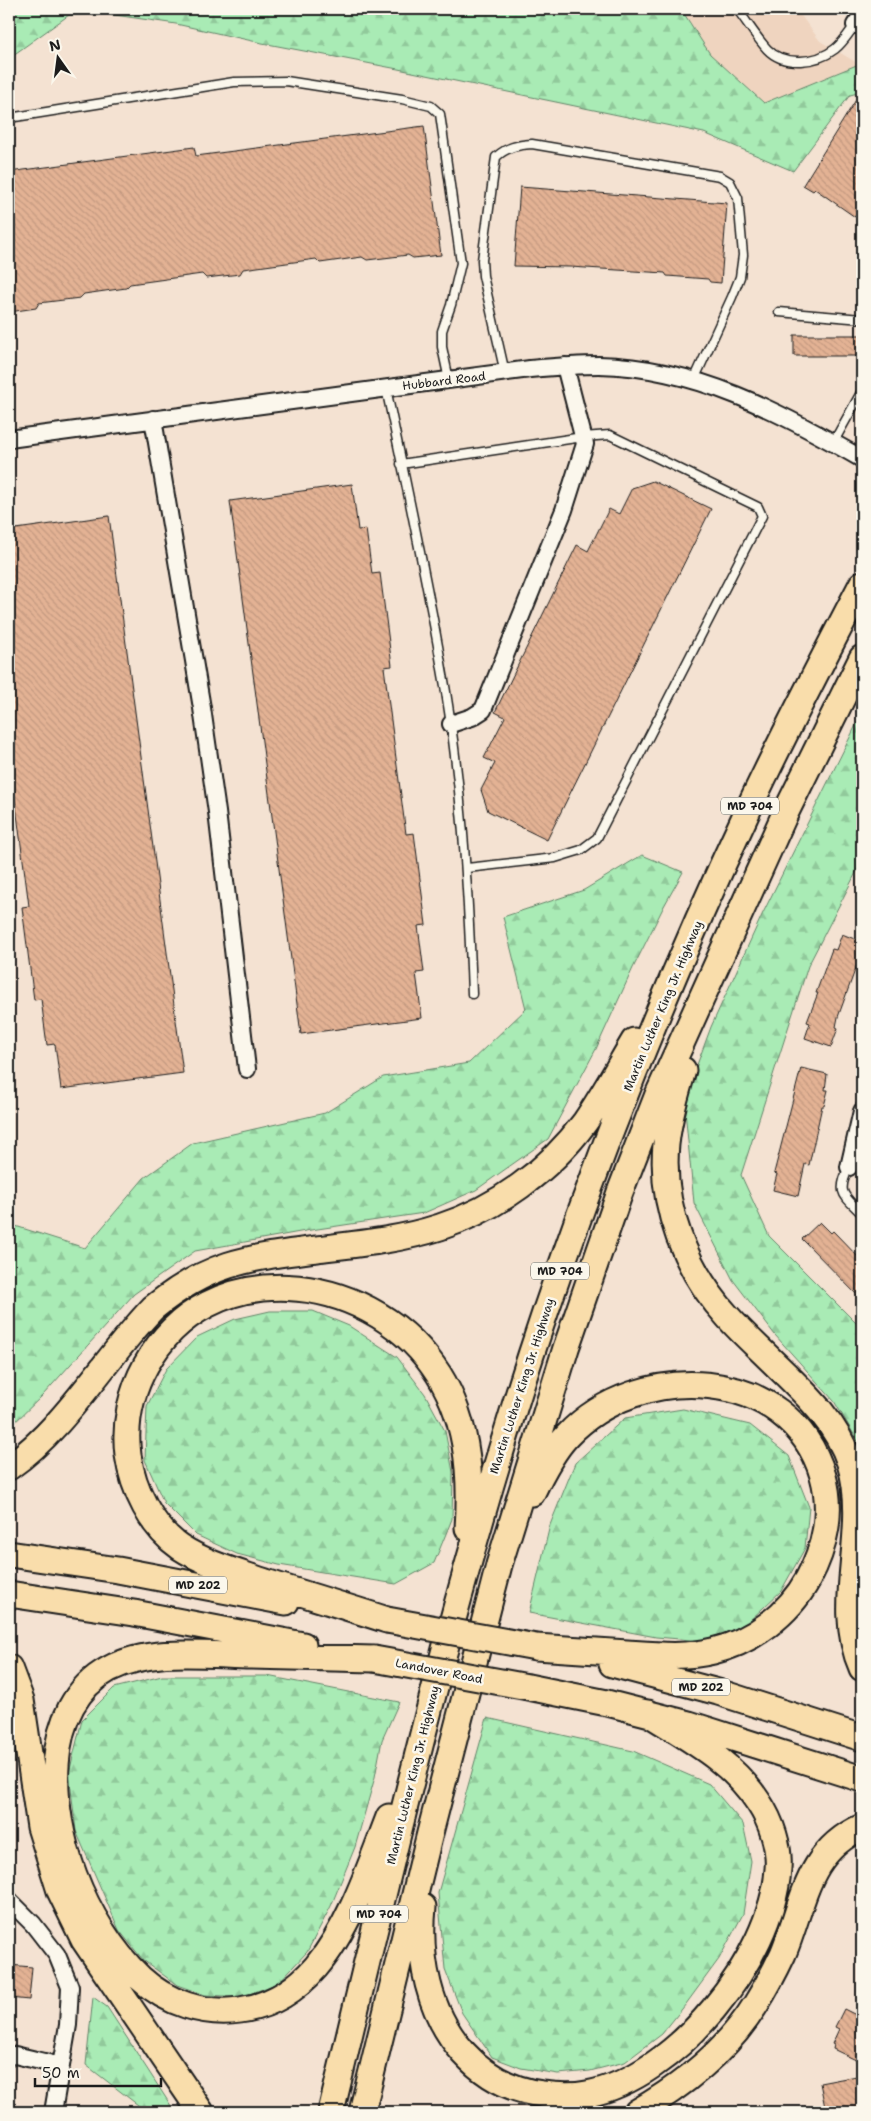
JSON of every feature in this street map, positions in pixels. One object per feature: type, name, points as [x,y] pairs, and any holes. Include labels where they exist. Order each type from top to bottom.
[{"type":"main road","name":"Martin Luther King Jr. Highway","points":[[331,2112],[427,1716],[464,1574],[515,1406],[571,1238],[635,1070],[674,975],[763,779],[862,584]]},
{"type":"main road","name":"MD 704","points":[[362,2112],[430,1833],[499,1565],[566,1348],[620,1192],[658,1097],[787,810],[862,658]]},
{"type":"main road","points":[[9,1466],[28,1451],[61,1417],[152,1308],[166,1296],[213,1269],[246,1259],[394,1238],[440,1228],[481,1210],[521,1185],[555,1156],[584,1122],[674,975]]},
{"type":"main road","points":[[709,984],[675,1098],[666,1143],[666,1182],[674,1218],[693,1267],[712,1298],[742,1332],[815,1403],[833,1427],[846,1452],[854,1477],[857,1504],[851,1622],[856,1650],[862,1668]]},
{"type":"main road","points":[[387,1620],[212,1564],[179,1546],[160,1528],[148,1510],[138,1492],[129,1462],[127,1431],[131,1401],[136,1385],[152,1355],[172,1330],[197,1310],[227,1296],[259,1287],[275,1286],[309,1289],[328,1293],[363,1308],[395,1327],[409,1338],[428,1359],[442,1380],[455,1412],[466,1448],[470,1486],[464,1574]]},
{"type":"main road","points":[[499,1565],[536,1484],[565,1438],[592,1415],[609,1405],[639,1392],[674,1384],[694,1384],[729,1389],[746,1394],[776,1410],[788,1420],[807,1441],[814,1454],[825,1484],[827,1499],[827,1522],[823,1543],[804,1587],[783,1611],[759,1631],[732,1645],[715,1651],[684,1656],[536,1647]]},
{"type":"main road","name":"MD 202","points":[[9,1554],[118,1570],[536,1647],[672,1679],[862,1738]]},
{"type":"main road","name":"Landover Road","points":[[9,1594],[134,1613],[528,1687],[648,1713],[729,1736],[862,1779]]},
{"type":"main road","points":[[374,1659],[198,1654],[156,1656],[138,1658],[109,1669],[85,1688],[67,1713],[58,1742],[56,1775],[59,1814],[67,1855],[81,1892],[101,1928],[141,1979],[165,1996],[178,2002],[207,2010],[222,2011],[248,2009],[274,2000],[297,1986],[315,1968],[332,1946],[359,1891],[427,1716]]},
{"type":"main road","points":[[9,1668],[17,1686],[24,1713],[40,1827],[63,1899],[84,1940],[200,2112]]},
{"type":"main road","points":[[430,1833],[422,1920],[423,1960],[427,1980],[440,2016],[448,2033],[461,2050],[473,2062],[501,2082],[535,2093],[572,2096],[588,2094],[636,2076],[675,2049],[694,2031],[728,1991],[744,1966],[764,1922],[776,1884],[778,1867],[773,1832],[766,1816],[760,1803],[735,1773],[713,1755],[648,1713]]},
{"type":"main road","points":[[637,2112],[690,2078],[718,2053],[744,2022],[783,1954],[806,1886],[818,1863],[836,1843],[862,1827]]},
{"type":"street","name":"Hubbard Road","points":[[9,439],[505,373],[565,366],[599,365],[634,368],[694,380],[746,398],[784,415],[862,459]]},
{"type":"street","points":[[451,724],[472,717],[483,710],[564,510],[584,444],[565,366]]},
{"type":"street","points":[[153,419],[202,708],[217,812],[247,1069]]},
{"type":"street","points":[[849,1167],[858,1151],[862,1111]]},
{"type":"street","points":[[9,1900],[33,1924],[57,1955],[70,1987],[68,2025],[53,2112]]},
{"type":"street","points":[[9,2056],[15,2055],[61,2066]]},
{"type":"lane","points":[[737,9],[767,49],[783,59],[798,62],[825,55],[836,48],[858,20]]},
{"type":"lane","points":[[9,118],[234,82],[269,80],[316,84],[431,106],[440,114],[460,263],[451,305],[442,330],[442,346],[450,380]]},
{"type":"lane","points":[[505,373],[483,276],[483,246],[496,157],[505,148],[532,144],[720,176],[730,182],[739,208],[744,255],[740,277],[694,380]]},
{"type":"lane","points":[[779,312],[862,320]]},
{"type":"lane","points":[[386,388],[442,663],[451,724],[467,868],[472,994]]},
{"type":"lane","points":[[833,442],[862,391]]},
{"type":"lane","points":[[401,464],[583,437],[610,435],[758,507],[762,516],[597,838],[581,850],[555,858],[467,868]]},
{"type":"lane","points":[[849,1167],[842,1182],[843,1195],[862,1214]]},
{"type":"shaded area","points":[[681,9],[796,9],[820,41],[859,64],[764,103],[710,54]]},
{"type":"green space","points":[[9,9],[681,9],[710,54],[764,103],[859,64],[862,60],[862,92],[850,95],[793,171],[704,133],[176,24],[108,14],[69,15],[9,58]]},
{"type":"green space","points":[[862,713],[862,861],[808,966],[741,1175],[769,1236],[862,1329],[862,1448],[834,1401],[775,1335],[733,1280],[694,1203],[684,1100],[711,1027],[762,915]]},
{"type":"green space","points":[[642,855],[683,872],[633,968],[596,1049],[548,1139],[476,1190],[424,1213],[311,1230],[195,1251],[134,1294],[43,1395],[9,1428],[9,1224],[85,1248],[144,1178],[193,1143],[325,1113],[383,1077],[469,1063],[526,1009],[503,917],[584,890]]},
{"type":"green space","points":[[270,1311],[313,1311],[349,1326],[397,1357],[425,1394],[445,1431],[453,1472],[452,1519],[434,1563],[396,1584],[279,1565],[237,1554],[196,1535],[164,1503],[145,1460],[147,1406],[166,1369],[197,1337],[235,1319]]},
{"type":"green space","points":[[683,1409],[750,1425],[789,1456],[809,1507],[805,1548],[781,1591],[745,1625],[703,1641],[656,1637],[529,1613],[550,1525],[575,1463],[625,1418]]},
{"type":"green space","points":[[162,1676],[267,1676],[399,1702],[382,1740],[375,1777],[355,1847],[331,1906],[307,1952],[278,1983],[242,1997],[205,1995],[177,1985],[143,1960],[119,1930],[76,1831],[69,1773],[82,1720],[114,1688]]},
{"type":"green space","points":[[487,1718],[633,1751],[709,1784],[743,1824],[751,1861],[743,1914],[719,1959],[686,2004],[662,2034],[625,2062],[590,2071],[558,2074],[521,2068],[492,2057],[462,2013],[445,1969],[438,1893]]},
{"type":"green space","points":[[93,1997],[107,2007],[175,2112],[147,2112],[86,2065]]},
{"type":"building","points":[[862,90],[862,219],[856,215],[855,217],[815,189],[813,191],[803,185]]},
{"type":"building","points":[[424,126],[441,255],[413,258],[408,255],[367,260],[362,257],[320,263],[316,259],[243,269],[240,274],[206,278],[202,274],[130,284],[126,288],[84,294],[80,298],[39,303],[36,308],[9,312],[9,172],[194,147],[196,156]]},
{"type":"building","points":[[520,187],[727,203],[721,283],[710,282],[708,279],[667,276],[665,273],[570,267],[514,266]]},
{"type":"building","points":[[794,335],[862,335],[862,356],[794,356]]},
{"type":"building","points":[[653,481],[711,509],[547,840],[488,811],[481,790],[495,763],[484,758],[505,717],[495,712],[577,545],[588,551],[609,509],[619,514],[632,488]]},
{"type":"building","points":[[352,484],[358,530],[366,529],[372,574],[380,573],[392,666],[384,667],[406,834],[414,833],[426,925],[418,926],[424,972],[416,973],[422,1018],[301,1034],[230,501]]},
{"type":"building","points":[[109,516],[183,1073],[61,1089],[55,1044],[47,1045],[41,999],[34,1000],[22,907],[29,906],[9,753],[9,530]]},
{"type":"building","points":[[842,934],[862,942],[862,951],[838,1017],[836,1027],[838,1028],[831,1047],[805,1038],[810,1023],[807,1022],[818,993],[816,993],[832,949],[836,950]]},
{"type":"building","points":[[801,1068],[827,1074],[825,1090],[828,1090],[824,1106],[822,1106],[809,1165],[805,1164],[798,1196],[773,1190],[777,1174],[774,1173]]},
{"type":"building","points":[[820,1222],[831,1233],[833,1231],[862,1261],[862,1300],[802,1239]]},
{"type":"building","points":[[9,1965],[32,1967],[29,2000],[9,1998]]},
{"type":"building","points":[[844,2009],[862,2018],[862,2052],[858,2061],[833,2049],[834,2045],[832,2044],[839,2029],[835,2027]]},
{"type":"building","points":[[862,2075],[862,2112],[826,2112],[820,2083]]}]
